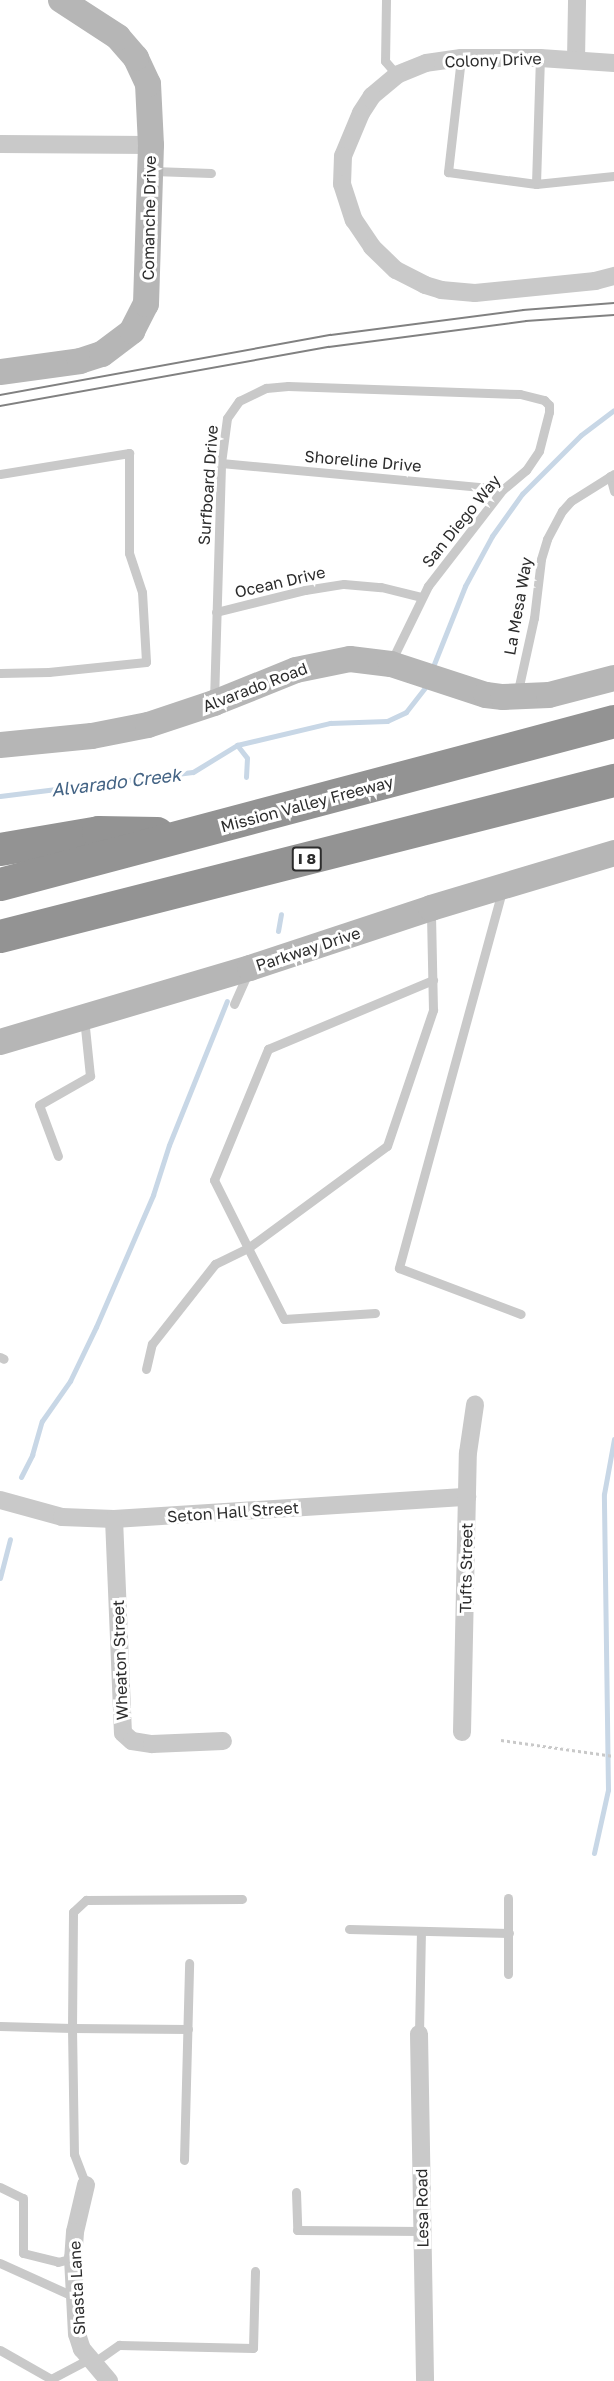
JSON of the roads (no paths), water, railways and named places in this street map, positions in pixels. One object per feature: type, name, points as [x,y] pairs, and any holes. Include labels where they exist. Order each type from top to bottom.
[{"type":"highway","name":"Mission Valley Freeway","points":[[0,884],[614,722]]},
{"type":"highway","name":"I 8","points":[[0,936],[614,780]]},
{"type":"highway","points":[[0,849],[98,832],[198,833]]},
{"type":"street","name":"Comanche Drive","points":[[0,372],[93,358],[112,348],[132,331],[143,314],[148,292],[150,93],[136,58],[105,27],[61,0]]},
{"type":"street","points":[[576,60],[577,0]]},
{"type":"street","name":"Colony Drive","points":[[614,63],[540,58],[461,58],[426,63],[397,75],[372,96],[361,113],[343,156],[342,184],[354,220],[383,259],[410,279],[441,290],[458,293],[572,283],[614,276]]},
{"type":"street","points":[[0,144],[151,145]]},
{"type":"street","name":"Alvarado Road","points":[[0,746],[121,731],[214,704],[314,664],[350,658],[391,664],[486,695],[516,698],[549,695],[614,678]]},
{"type":"street","name":"Parkway Drive","points":[[0,1042],[250,968],[431,908],[614,853]]},
{"type":"street","name":"Tufts Street","points":[[462,1732],[468,1453],[476,1405]]},
{"type":"street","name":"Seton Hall Street","points":[[0,1500],[62,1517],[114,1519],[468,1497]]},
{"type":"street","name":"Wheaton Street","points":[[114,1519],[123,1733],[132,1741],[152,1744],[223,1741]]},
{"type":"street","name":"Lesa Road","points":[[419,2034],[424,2381]]},
{"type":"street","name":"Shasta Lane","points":[[86,2185],[75,2232],[73,2258],[77,2334],[82,2349],[109,2381]]},
{"type":"lane","points":[[386,0],[385,60],[397,75]]},
{"type":"lane","points":[[461,58],[448,172],[536,184],[614,176]]},
{"type":"lane","points":[[536,184],[540,58]]},
{"type":"lane","points":[[150,171],[211,173]]},
{"type":"lane","name":"Surfboard Drive","points":[[214,704],[221,463],[224,433],[232,408],[246,396],[277,386],[520,394],[544,400]]},
{"type":"lane","name":"San Diego Way","points":[[391,664],[421,597],[503,489],[526,470],[539,451],[549,412],[544,400]]},
{"type":"lane","points":[[0,474],[129,453],[129,553],[142,592],[146,662],[49,672],[0,673]]},
{"type":"lane","name":"Shoreline Drive","points":[[221,463],[503,489]]},
{"type":"lane","points":[[612,475],[614,490]]},
{"type":"lane","name":"La Mesa Way","points":[[516,698],[534,618],[540,560],[548,539],[562,511],[571,501],[612,475]]},
{"type":"lane","name":"Ocean Drive","points":[[216,612],[305,590],[344,584],[381,587],[421,597]]},
{"type":"lane","points":[[504,886],[399,1268],[521,1314]]},
{"type":"lane","points":[[146,1369],[152,1344],[215,1264],[248,1248],[387,1146],[434,1010],[431,908]]},
{"type":"lane","points":[[234,1004],[250,968]]},
{"type":"lane","points":[[375,1313],[284,1319],[214,1180],[268,1049],[433,980]]},
{"type":"lane","points":[[58,1156],[39,1104],[90,1076],[83,1016]]},
{"type":"lane","points":[[508,1898],[508,1974]]},
{"type":"lane","points":[[86,2185],[74,2154],[73,1912],[78,1904],[86,1900],[242,1899]]},
{"type":"lane","points":[[350,1929],[508,1933]]},
{"type":"lane","points":[[419,2034],[421,1931]]},
{"type":"lane","points":[[184,2160],[189,1963]]},
{"type":"lane","points":[[0,2026],[188,2029]]},
{"type":"lane","points":[[0,2187],[23,2198],[23,2253],[57,2262],[73,2258]]},
{"type":"lane","points":[[296,2192],[297,2230],[422,2231]]},
{"type":"lane","points":[[0,2263],[75,2296]]},
{"type":"lane","points":[[0,2350],[51,2379],[119,2345],[253,2348],[255,2271]]},
{"type":"waterway","name":"Alvarado Creek","points":[[434,664],[465,586],[492,536],[522,494],[581,435],[614,410]]},
{"type":"waterway","name":"Alvarado Creek","points":[[0,796],[193,772],[237,745],[330,723],[387,721],[406,712],[425,688]]},
{"type":"waterway","points":[[237,745],[247,758],[246,777]]},
{"type":"waterway","points":[[278,931],[281,914]]},
{"type":"waterway","points":[[21,1477],[32,1455],[42,1421],[70,1381],[96,1327],[153,1195],[169,1145],[227,1001]]},
{"type":"waterway","points":[[594,1853],[608,1790],[604,1494],[614,1439]]},
{"type":"waterway","points":[[0,1578],[10,1539]]},
{"type":"tram line","points":[[0,395],[331,335],[523,310],[614,303]]},
{"type":"tram line","points":[[0,406],[329,347],[526,321],[614,315]]}]
